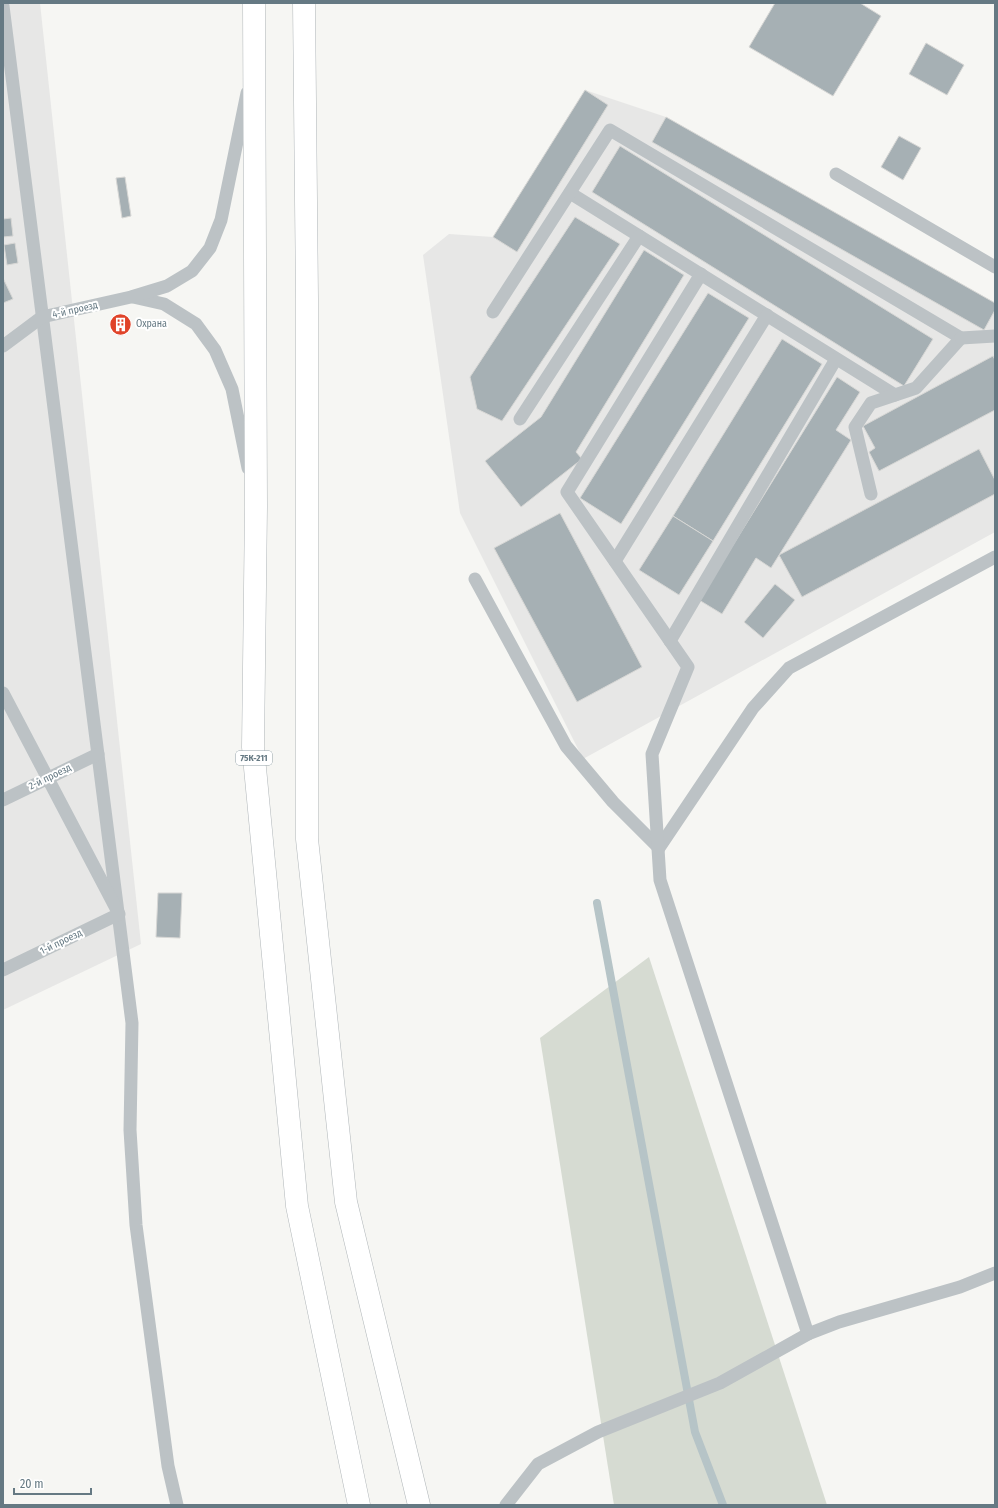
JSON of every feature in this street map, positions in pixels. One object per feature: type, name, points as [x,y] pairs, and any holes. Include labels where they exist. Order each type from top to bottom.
[{"type":"main road","name":"75К-211","points":[[254,3],[253,60],[256,507],[253,747],[297,1206],[359,1505]]},
{"type":"main road","points":[[304,3],[307,290],[307,839],[346,1202],[419,1505]]},
{"type":"lane","points":[[3,6],[132,1023],[130,1130],[136,1225],[168,1466],[177,1505]]},
{"type":"lane","name":"4-й проезд","points":[[3,346],[42,317],[131,297],[167,286],[192,271],[210,248],[221,220],[253,60]]},
{"type":"lane","points":[[493,312],[610,130],[961,338],[995,336]]},
{"type":"lane","points":[[836,174],[995,267]]},
{"type":"lane","points":[[570,193],[895,395]]},
{"type":"lane","points":[[520,419],[639,236]]},
{"type":"lane","points":[[701,274],[567,492],[688,667],[652,754],[660,880],[808,1334]]},
{"type":"lane","points":[[131,297],[164,304],[196,324],[215,350],[232,389],[256,507]]},
{"type":"lane","points":[[615,561],[767,316]]},
{"type":"lane","points":[[871,494],[855,427],[871,404],[916,388],[961,338]]},
{"type":"lane","points":[[670,641],[836,358]]},
{"type":"lane","points":[[659,848],[753,708],[789,668],[995,557]]},
{"type":"lane","points":[[476,579],[566,746],[613,802],[659,848]]},
{"type":"lane","points":[[3,693],[119,914]]},
{"type":"lane","name":"2-й проезд","points":[[3,800],[98,754]]},
{"type":"lane","name":"1-й проезд","points":[[3,970],[119,914]]},
{"type":"lane","points":[[506,1505],[538,1464],[598,1432],[720,1383],[808,1334],[839,1322],[960,1287],[995,1273]]},
{"type":"shaded area","points":[[3,3],[40,3],[141,944],[3,1010]]},
{"type":"shaded area","points":[[585,90],[666,117],[995,303],[995,532],[583,759],[460,513],[423,255],[449,234],[493,237]]},
{"type":"shaded area","points":[[649,957],[827,1505],[614,1505],[540,1038]]},
{"type":"building","points":[[775,3],[860,3],[881,16],[833,96],[749,47]]},
{"type":"building","points":[[926,43],[964,65],[947,95],[909,74]]},
{"type":"building","points":[[585,90],[608,105],[517,252],[493,237]]},
{"type":"building","points":[[666,117],[995,303],[995,310],[984,330],[652,142]]},
{"type":"building","points":[[899,136],[921,148],[903,180],[881,167]]},
{"type":"building","points":[[620,146],[933,339],[904,386],[592,192]]},
{"type":"building","points":[[125,177],[131,216],[122,218],[116,178]]},
{"type":"building","points":[[575,217],[620,244],[502,421],[477,409],[470,377]]},
{"type":"building","points":[[11,218],[13,236],[3,237],[3,219]]},
{"type":"building","points":[[15,243],[18,263],[7,265],[4,245]]},
{"type":"building","points":[[644,250],[684,275],[576,452],[582,459],[521,507],[485,461],[541,417]]},
{"type":"building","points":[[3,278],[13,299],[3,303]]},
{"type":"building","points":[[708,293],[749,318],[621,524],[580,498]]},
{"type":"building","name":"Охрана","points":[[126,319],[127,329],[114,330],[114,320]]},
{"type":"building","points":[[782,339],[822,364],[713,541],[673,516]]},
{"type":"building","points":[[993,356],[995,360],[995,410],[879,471],[869,452],[875,448],[863,426]]},
{"type":"building","points":[[837,377],[860,392],[836,430],[851,440],[771,568],[756,558],[722,614],[699,600]]},
{"type":"building","points":[[979,449],[995,480],[995,494],[802,597],[779,555]]},
{"type":"building","points":[[560,513],[642,667],[577,702],[494,548]]},
{"type":"building","points":[[673,516],[713,541],[679,595],[639,570]]},
{"type":"building","points":[[775,584],[795,600],[763,638],[744,622]]},
{"type":"building","points":[[158,893],[182,893],[180,938],[156,937]]},
{"type":"waterway","points":[[597,903],[695,1432],[723,1505]]},
{"type":"place","name":"Охрана","points":[[120,324]]}]
